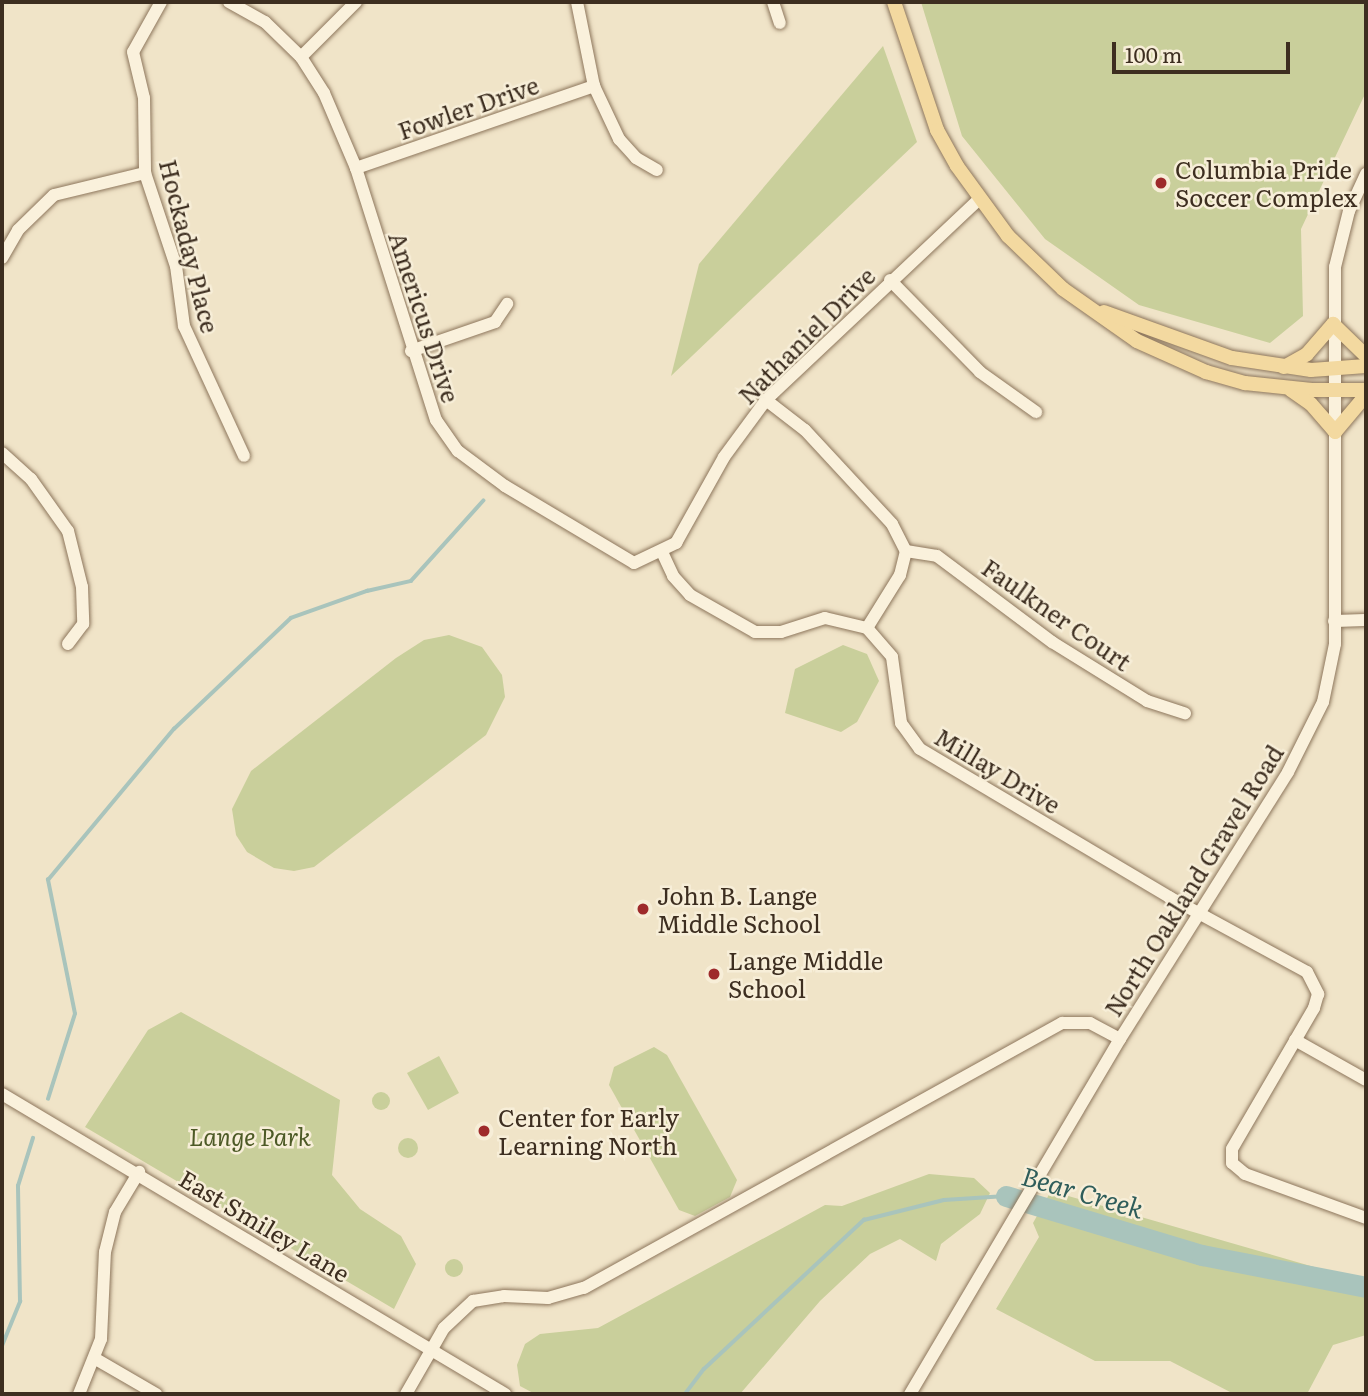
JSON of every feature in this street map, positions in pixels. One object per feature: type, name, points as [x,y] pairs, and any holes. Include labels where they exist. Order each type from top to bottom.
[{"type":"main road","points":[[894,2],[937,130],[978,200],[1041,270],[1104,321],[1172,359],[1245,383],[1335,391],[1366,390]]},
{"type":"main road","points":[[1080,301],[1185,345],[1284,368],[1334,369],[1366,366]]},
{"type":"main road","points":[[1284,368],[1307,354],[1333,324],[1366,356]]},
{"type":"main road","points":[[1288,387],[1311,404],[1335,432],[1366,395]]},
{"type":"street","name":"Hockaday Place","points":[[161,2],[133,52],[145,98],[145,173],[176,266],[184,326],[244,456]]},
{"type":"street","name":"Americus Drive","points":[[229,2],[265,23],[301,57],[324,93],[356,168],[411,351],[436,420],[458,452],[505,486],[634,563],[662,552]]},
{"type":"street","points":[[301,57],[356,2]]},
{"type":"street","points":[[577,2],[594,86],[619,139],[636,159],[657,170]]},
{"type":"street","points":[[773,2],[780,23]]},
{"type":"street","name":"Fowler Drive","points":[[356,168],[594,86]]},
{"type":"street","points":[[2,258],[18,230],[54,195],[145,173]]},
{"type":"street","name":"North Oakland Gravel Road","points":[[910,1394],[1120,1039],[1202,914],[1308,738],[1331,676],[1334,621],[1333,324],[1339,242],[1366,174]]},
{"type":"street","name":"Nathaniel Drive","points":[[662,552],[684,534],[724,457],[766,400],[978,200]]},
{"type":"street","points":[[891,280],[981,372],[1036,412]]},
{"type":"street","points":[[411,351],[495,323],[507,304]]},
{"type":"street","points":[[662,552],[673,576],[690,595],[755,632],[781,632],[825,618],[867,628],[900,575],[906,551],[892,524],[805,430],[766,400]]},
{"type":"street","points":[[2,453],[31,479],[68,531],[82,587],[83,624],[68,644]]},
{"type":"street","name":"Faulkner Court","points":[[906,551],[937,556],[1052,642],[1147,701],[1185,713]]},
{"type":"street","points":[[1334,621],[1366,620]]},
{"type":"street","name":"Millay Drive","points":[[867,628],[892,657],[901,723],[920,749],[1202,914],[1307,972],[1318,994],[1295,1040]]},
{"type":"street","points":[[406,1394],[460,1309],[473,1301],[504,1296],[548,1298],[584,1288],[1062,1023],[1090,1023],[1120,1039]]},
{"type":"street","points":[[1366,1080],[1295,1040],[1231,1149],[1232,1163],[1245,1174],[1366,1218]]},
{"type":"street","name":"East Smiley Lane","points":[[2,1094],[139,1172],[505,1394]]},
{"type":"street","points":[[79,1394],[101,1339],[105,1252],[116,1212],[139,1172]]},
{"type":"street","points":[[94,1358],[156,1394]]},
{"type":"green space","name":"Columbia Pride Soccer Complex","points":[[921,2],[1366,2],[1366,92],[1301,229],[1303,316],[1270,343],[1139,305],[1045,239],[962,136]]},
{"type":"green space","points":[[883,46],[917,142],[671,376],[699,264]]},
{"type":"green space","points":[[449,635],[482,647],[502,675],[505,697],[486,735],[314,867],[294,871],[274,868],[247,852],[236,835],[232,809],[251,771],[396,658],[424,640]]},
{"type":"green space","points":[[843,645],[867,654],[879,681],[857,722],[841,732],[785,713],[795,669]]},
{"type":"green space","name":"Lange Park","points":[[181,1012],[340,1100],[332,1175],[360,1209],[401,1236],[416,1264],[394,1309],[85,1127],[148,1030]]},
{"type":"green space","points":[[654,1047],[667,1055],[737,1180],[730,1197],[695,1216],[679,1210],[609,1085],[614,1067]]},
{"type":"green space","points":[[439,1056],[459,1093],[428,1110],[407,1073]]},
{"type":"green space","points":[[381,1092],[387,1095],[390,1101],[387,1107],[381,1110],[375,1107],[372,1101],[375,1095]]},
{"type":"green space","points":[[408,1138],[415,1141],[418,1148],[415,1155],[408,1158],[401,1155],[398,1148],[401,1141]]},
{"type":"green space","points":[[929,1174],[974,1178],[990,1193],[980,1214],[941,1244],[936,1261],[900,1239],[870,1254],[820,1301],[740,1394],[535,1394],[520,1386],[517,1365],[525,1344],[540,1334],[598,1328],[825,1205],[842,1206]]},
{"type":"green space","points":[[1051,1191],[1366,1282],[1366,1335],[1333,1345],[1307,1394],[1234,1394],[1170,1361],[1095,1361],[996,1309],[1039,1237],[1033,1223]]},
{"type":"green space","points":[[454,1259],[460,1262],[463,1268],[460,1274],[454,1277],[448,1274],[445,1268],[448,1262]]},
{"type":"waterway","points":[[48,1099],[75,1014],[48,880],[174,729],[291,618],[367,591],[411,581],[483,501]]},
{"type":"waterway","points":[[2,1346],[20,1302],[18,1186],[33,1138]]},
{"type":"waterway","name":"Bear Creek","points":[[685,1394],[704,1369],[864,1220],[944,1200],[1006,1196]]},
{"type":"waterway","name":"Bear Creek","points":[[1006,1196],[1202,1255],[1366,1287]]},
{"type":"place","name":"Columbia Pride Soccer Complex","points":[[1161,183]]},
{"type":"place","name":"John B. Lange Middle School","points":[[643,909]]},
{"type":"place","name":"Lange Middle School","points":[[714,974]]},
{"type":"place","name":"Center for Early Learning North","points":[[484,1131]]}]
